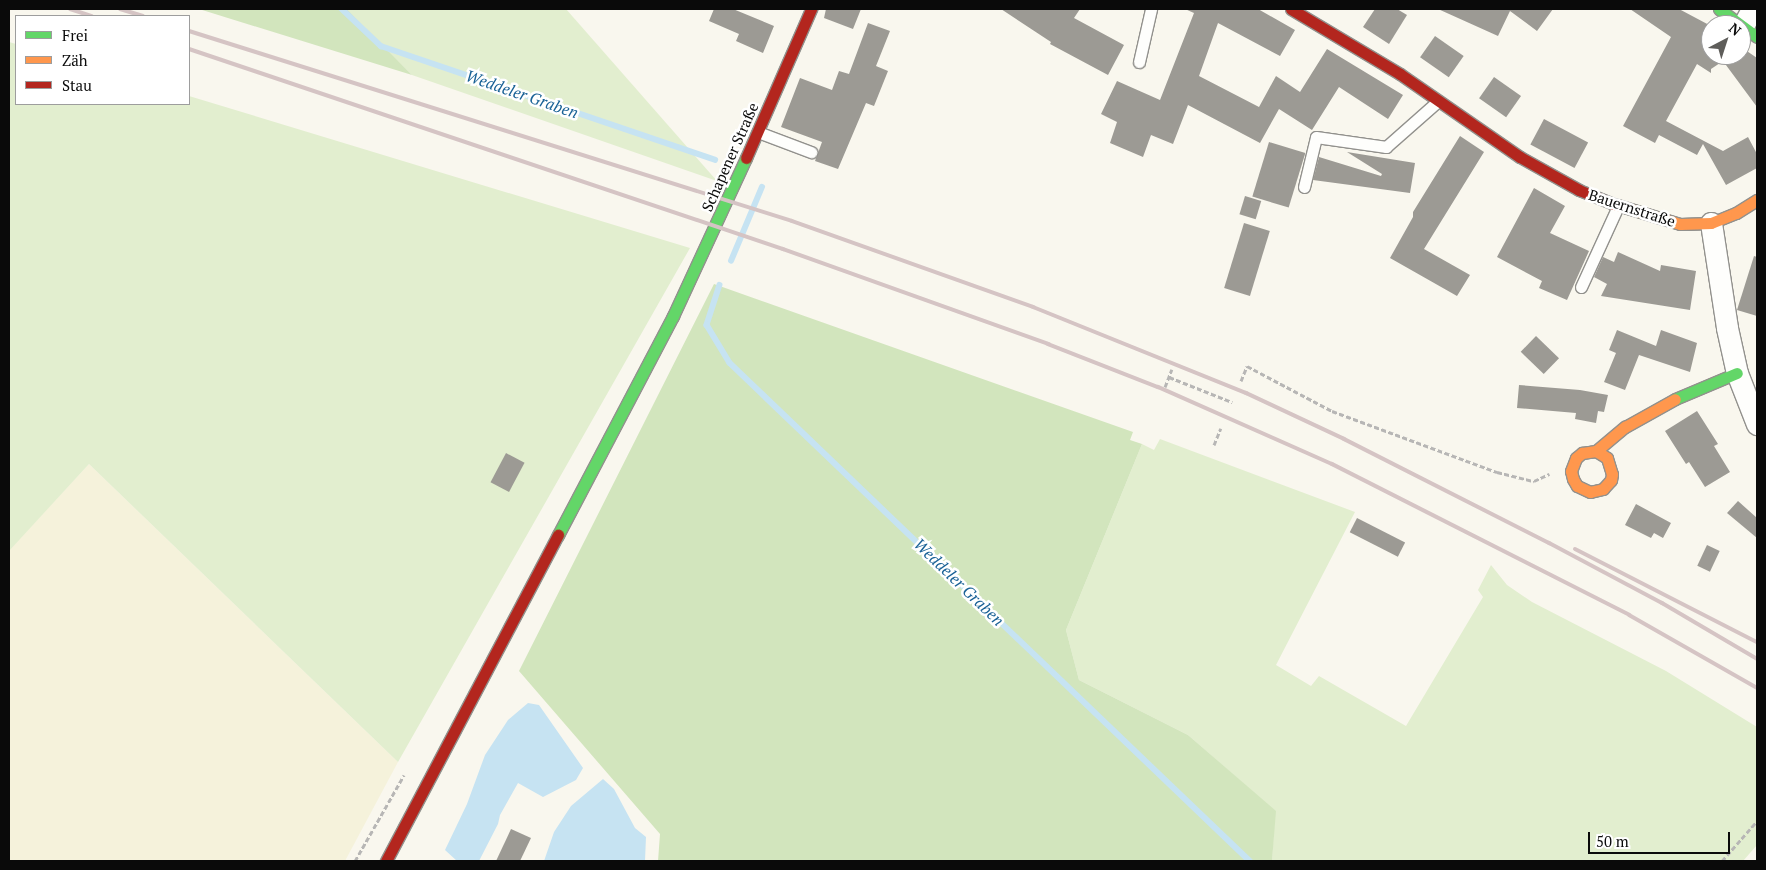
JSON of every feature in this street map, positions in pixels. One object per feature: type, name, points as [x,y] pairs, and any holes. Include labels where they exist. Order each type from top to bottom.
[{"type":"street","name":"Schapener Straße","points":[[386,861],[673,316],[758,132],[811,9]]},
{"type":"street","name":"Bauernstraße","points":[[1291,9],[1353,44],[1542,171],[1579,190],[1618,206],[1680,224],[1711,223],[1736,213],[1757,200]]},
{"type":"street","points":[[1719,9],[1731,15]]},
{"type":"street","points":[[1711,223],[1727,328],[1737,373],[1757,424]]},
{"type":"street","points":[[1596,452],[1607,458],[1611,465],[1611,480],[1603,489],[1590,492],[1582,490],[1573,479],[1571,471],[1576,458],[1582,454],[1596,452],[1625,427],[1666,403],[1737,373]]},
{"type":"lane","points":[[1139,62],[1151,9]]},
{"type":"lane","points":[[1304,187],[1316,137],[1386,147],[1438,100]]},
{"type":"lane","points":[[758,132],[810,152]]},
{"type":"lane","points":[[1582,287],[1618,206]]},
{"type":"path","points":[[1241,381],[1248,366],[1332,411],[1497,472],[1534,481],[1555,471],[1571,471]]},
{"type":"path","points":[[1165,387],[1172,369]]},
{"type":"path","points":[[1169,377],[1232,402]]},
{"type":"path","points":[[1214,445],[1221,428]]},
{"type":"path","points":[[1722,861],[1757,821]]},
{"type":"shaded area","points":[[89,464],[398,762],[345,861],[9,861],[9,550]]},
{"type":"green space","points":[[199,9],[347,9],[412,75]]},
{"type":"green space","points":[[347,9],[566,9],[717,181],[412,75]]},
{"type":"green space","points":[[9,42],[15,44],[15,105],[190,105],[190,96],[690,248],[398,762],[89,464],[9,551]]},
{"type":"green space","points":[[714,284],[1133,432],[1130,440],[1142,444],[1066,630],[1079,680],[1188,735],[1276,811],[1272,861],[658,861],[660,834],[519,671]]},
{"type":"green space","points":[[1160,439],[1355,512],[1276,665],[1311,686],[1319,676],[1406,726],[1483,597],[1478,590],[1491,565],[1507,585],[1532,602],[1666,671],[1757,727],[1757,845],[1743,861],[1272,861],[1275,811],[1188,735],[1079,680],[1066,630],[1142,444],[1154,450]]},
{"type":"water","points":[[528,703],[539,705],[583,768],[576,780],[543,797],[518,783],[500,815],[498,824],[479,861],[457,861],[445,850],[467,804],[485,755],[508,720]]},
{"type":"water","points":[[603,779],[614,789],[635,828],[646,837],[645,861],[544,861],[554,832],[571,806]]},
{"type":"building","points":[[714,9],[733,9],[774,26],[763,53],[736,41],[739,34],[709,21]]},
{"type":"building","points":[[826,9],[861,9],[853,29],[824,18]]},
{"type":"building","points":[[1001,9],[1080,9],[1074,18],[1124,45],[1108,75],[1050,44],[1051,42]]},
{"type":"building","points":[[1185,9],[1258,9],[1295,30],[1280,56],[1218,23],[1199,76],[1259,107],[1276,76],[1300,92],[1327,49],[1403,95],[1388,119],[1339,87],[1312,130],[1279,109],[1260,143],[1188,105],[1173,144],[1151,135],[1143,157],[1110,143],[1117,122],[1101,114],[1117,81],[1160,100],[1194,13]]},
{"type":"building","points":[[1375,9],[1397,9],[1407,15],[1389,44],[1363,27]]},
{"type":"building","points":[[1438,9],[1553,9],[1537,31],[1510,11],[1498,36]]},
{"type":"building","points":[[1630,9],[1679,9],[1701,21],[1701,65],[1717,65],[1711,69],[1711,73],[1697,64],[1666,121],[1723,151],[1748,137],[1757,154],[1757,168],[1726,185],[1703,144],[1697,155],[1659,135],[1655,143],[1623,126],[1671,37]]},
{"type":"building","points":[[868,23],[890,31],[876,66],[888,71],[874,106],[866,103],[838,169],[815,161],[822,142],[781,127],[800,78],[832,90],[839,71],[849,74]]},
{"type":"building","points":[[1435,36],[1464,56],[1449,77],[1420,57]]},
{"type":"building","points":[[1751,54],[1757,58],[1757,107],[1726,65],[1751,65]]},
{"type":"building","points":[[1494,77],[1521,96],[1506,117],[1479,98]]},
{"type":"building","points":[[1544,119],[1588,142],[1575,168],[1530,145]]},
{"type":"building","points":[[1460,136],[1484,152],[1424,249],[1470,275],[1457,296],[1390,258],[1413,217],[1413,212]]},
{"type":"building","points":[[1269,142],[1305,153],[1289,208],[1252,197]]},
{"type":"building","points":[[1347,152],[1415,163],[1410,193],[1313,180],[1319,157],[1381,176],[1382,174]]},
{"type":"building","points":[[1534,188],[1565,206],[1550,233],[1589,251],[1567,300],[1539,288],[1542,281],[1497,257]]},
{"type":"building","points":[[1245,196],[1261,201],[1256,219],[1239,214]]},
{"type":"building","points":[[1244,223],[1270,231],[1250,296],[1224,288]]},
{"type":"building","points":[[1618,252],[1660,271],[1661,265],[1696,271],[1690,310],[1601,296],[1607,284],[1594,277],[1603,257],[1614,262]]},
{"type":"building","points":[[1754,256],[1757,257],[1757,316],[1737,310]]},
{"type":"building","points":[[1617,330],[1656,346],[1661,330],[1697,343],[1690,372],[1639,355],[1625,390],[1604,382],[1616,353],[1609,350]]},
{"type":"building","points":[[1536,336],[1559,358],[1544,374],[1521,352]]},
{"type":"building","points":[[1519,385],[1580,390],[1608,395],[1604,412],[1598,411],[1596,423],[1575,419],[1576,413],[1517,408]]},
{"type":"building","points":[[1697,411],[1718,444],[1714,446],[1730,472],[1705,487],[1689,462],[1686,464],[1665,431]]},
{"type":"building","points":[[506,453],[525,463],[509,492],[491,482]]},
{"type":"building","points":[[1738,501],[1757,518],[1757,538],[1727,513]]},
{"type":"building","points":[[1636,504],[1671,523],[1663,538],[1654,533],[1651,538],[1625,525]]},
{"type":"building","points":[[1357,518],[1405,543],[1398,557],[1350,532]]},
{"type":"building","points":[[1707,545],[1720,551],[1710,572],[1697,566]]},
{"type":"building","points":[[511,829],[531,838],[520,861],[496,861]]},
{"type":"waterway","name":"Weddeler Graben","points":[[342,9],[381,46],[715,160]]},
{"type":"waterway","name":"Weddeler Graben","points":[[731,261],[762,187]]},
{"type":"waterway","name":"Weddeler Graben","points":[[720,285],[707,325],[730,363],[1250,861]]},
{"type":"railway","points":[[70,9],[89,15]]},
{"type":"railway","points":[[120,9],[140,15]]},
{"type":"railway","points":[[190,31],[792,221],[1033,307],[1246,393],[1344,439],[1549,543],[1662,603],[1757,659]]},
{"type":"railway","points":[[190,49],[783,249],[1048,344],[1158,387],[1332,464],[1629,615],[1757,688]]},
{"type":"railway","points":[[1575,549],[1757,642]]},
{"type":"traffic: fast","points":[[1719,9],[1757,37]]},
{"type":"traffic: fast","points":[[558,535],[673,316],[746,158]]},
{"type":"traffic: fast","points":[[1675,399],[1737,373]]},
{"type":"traffic: slow","points":[[1614,204],[1680,224],[1711,223],[1736,213],[1757,200]]},
{"type":"traffic: slow","points":[[1596,451],[1607,458],[1612,474],[1611,480],[1603,489],[1590,492],[1577,486],[1573,479],[1571,471],[1576,458],[1582,453],[1596,451],[1625,427],[1675,399]]},
{"type":"traffic: jam","points":[[746,158],[811,9]]},
{"type":"traffic: jam","points":[[1291,9],[1400,74],[1520,157],[1579,190],[1614,204]]},
{"type":"traffic: jam","points":[[386,861],[558,535]]}]
